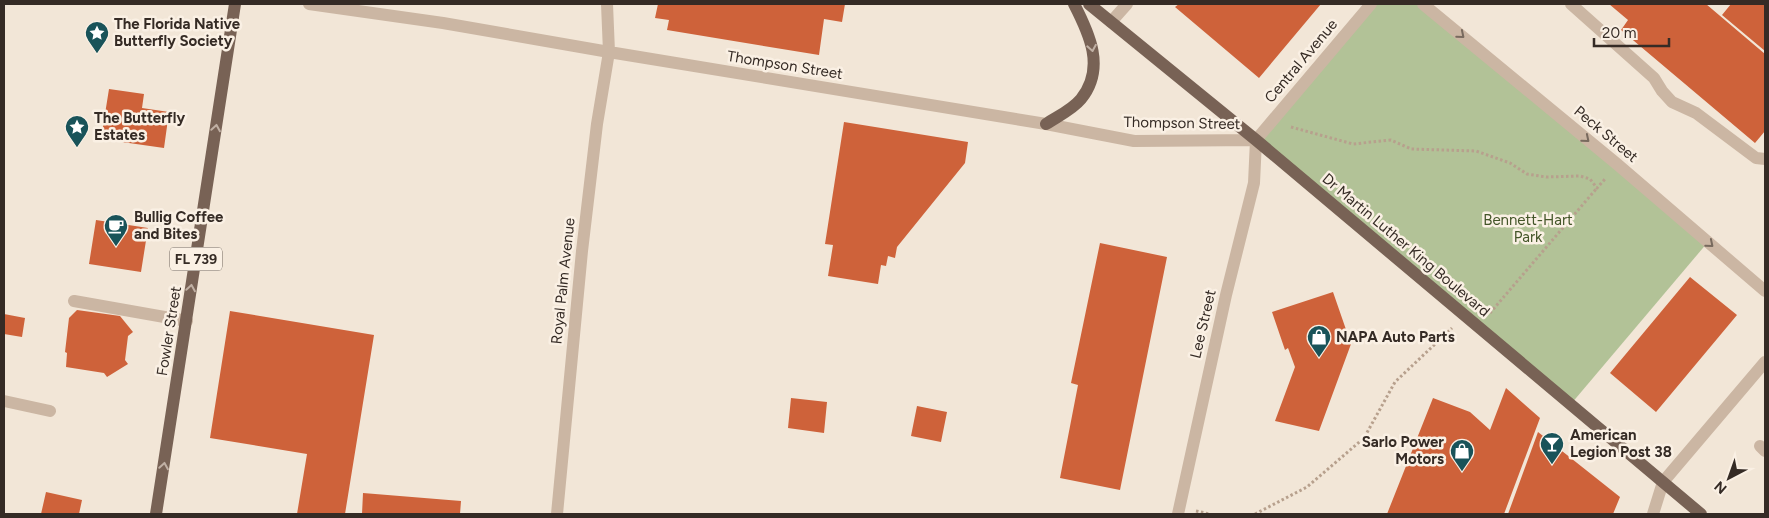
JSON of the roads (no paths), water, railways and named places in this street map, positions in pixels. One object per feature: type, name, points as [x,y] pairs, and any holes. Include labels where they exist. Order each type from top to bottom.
[{"type":"main road","name":"Fowler Street","points":[[156,514],[235,4]]},
{"type":"main road","points":[[1046,124],[1070,110],[1082,98],[1094,68],[1093,50],[1088,31],[1074,4]]},
{"type":"main road","name":"Dr Martin Luther King Boulevard","points":[[1089,4],[1256,140],[1701,514]]},
{"type":"street","name":"Thompson Street","points":[[309,4],[401,17],[1046,124],[1134,141],[1256,140]]},
{"type":"street","points":[[401,17],[404,4]]},
{"type":"street","name":"Royal Palm Avenue","points":[[557,514],[582,251],[597,124],[609,52],[607,4]]},
{"type":"street","points":[[1110,22],[1126,4]]},
{"type":"street","name":"Central Avenue","points":[[1256,140],[1370,4]]},
{"type":"street","name":"Peck Street","points":[[1423,4],[1617,164],[1765,291]]},
{"type":"street","points":[[1571,4],[1654,78],[1672,102],[1696,113],[1756,158],[1765,159]]},
{"type":"street","name":"Lee Street","points":[[1178,514],[1226,295],[1254,183],[1256,140]]},
{"type":"street","points":[[74,301],[186,321]]},
{"type":"street","points":[[1653,514],[1663,482],[1765,362]]},
{"type":"street","points":[[4,401],[50,411]]},
{"type":"place","name":"The Florida Native Butterfly Society","points":[[97,54]]},
{"type":"place","name":"The Butterfly Estates","points":[[77,148]]},
{"type":"place","name":"Bullig Coffee and Bites","points":[[116,247]]},
{"type":"place","name":"NAPA Auto Parts","points":[[1319,358]]},
{"type":"place","name":"American Legion Post 38","points":[[1552,465]]},
{"type":"place","name":"Sarlo Power Motors","points":[[1462,472]]},
{"type":"park label","name":"Bennett-Hart Park","points":[[1528,228]]}]
